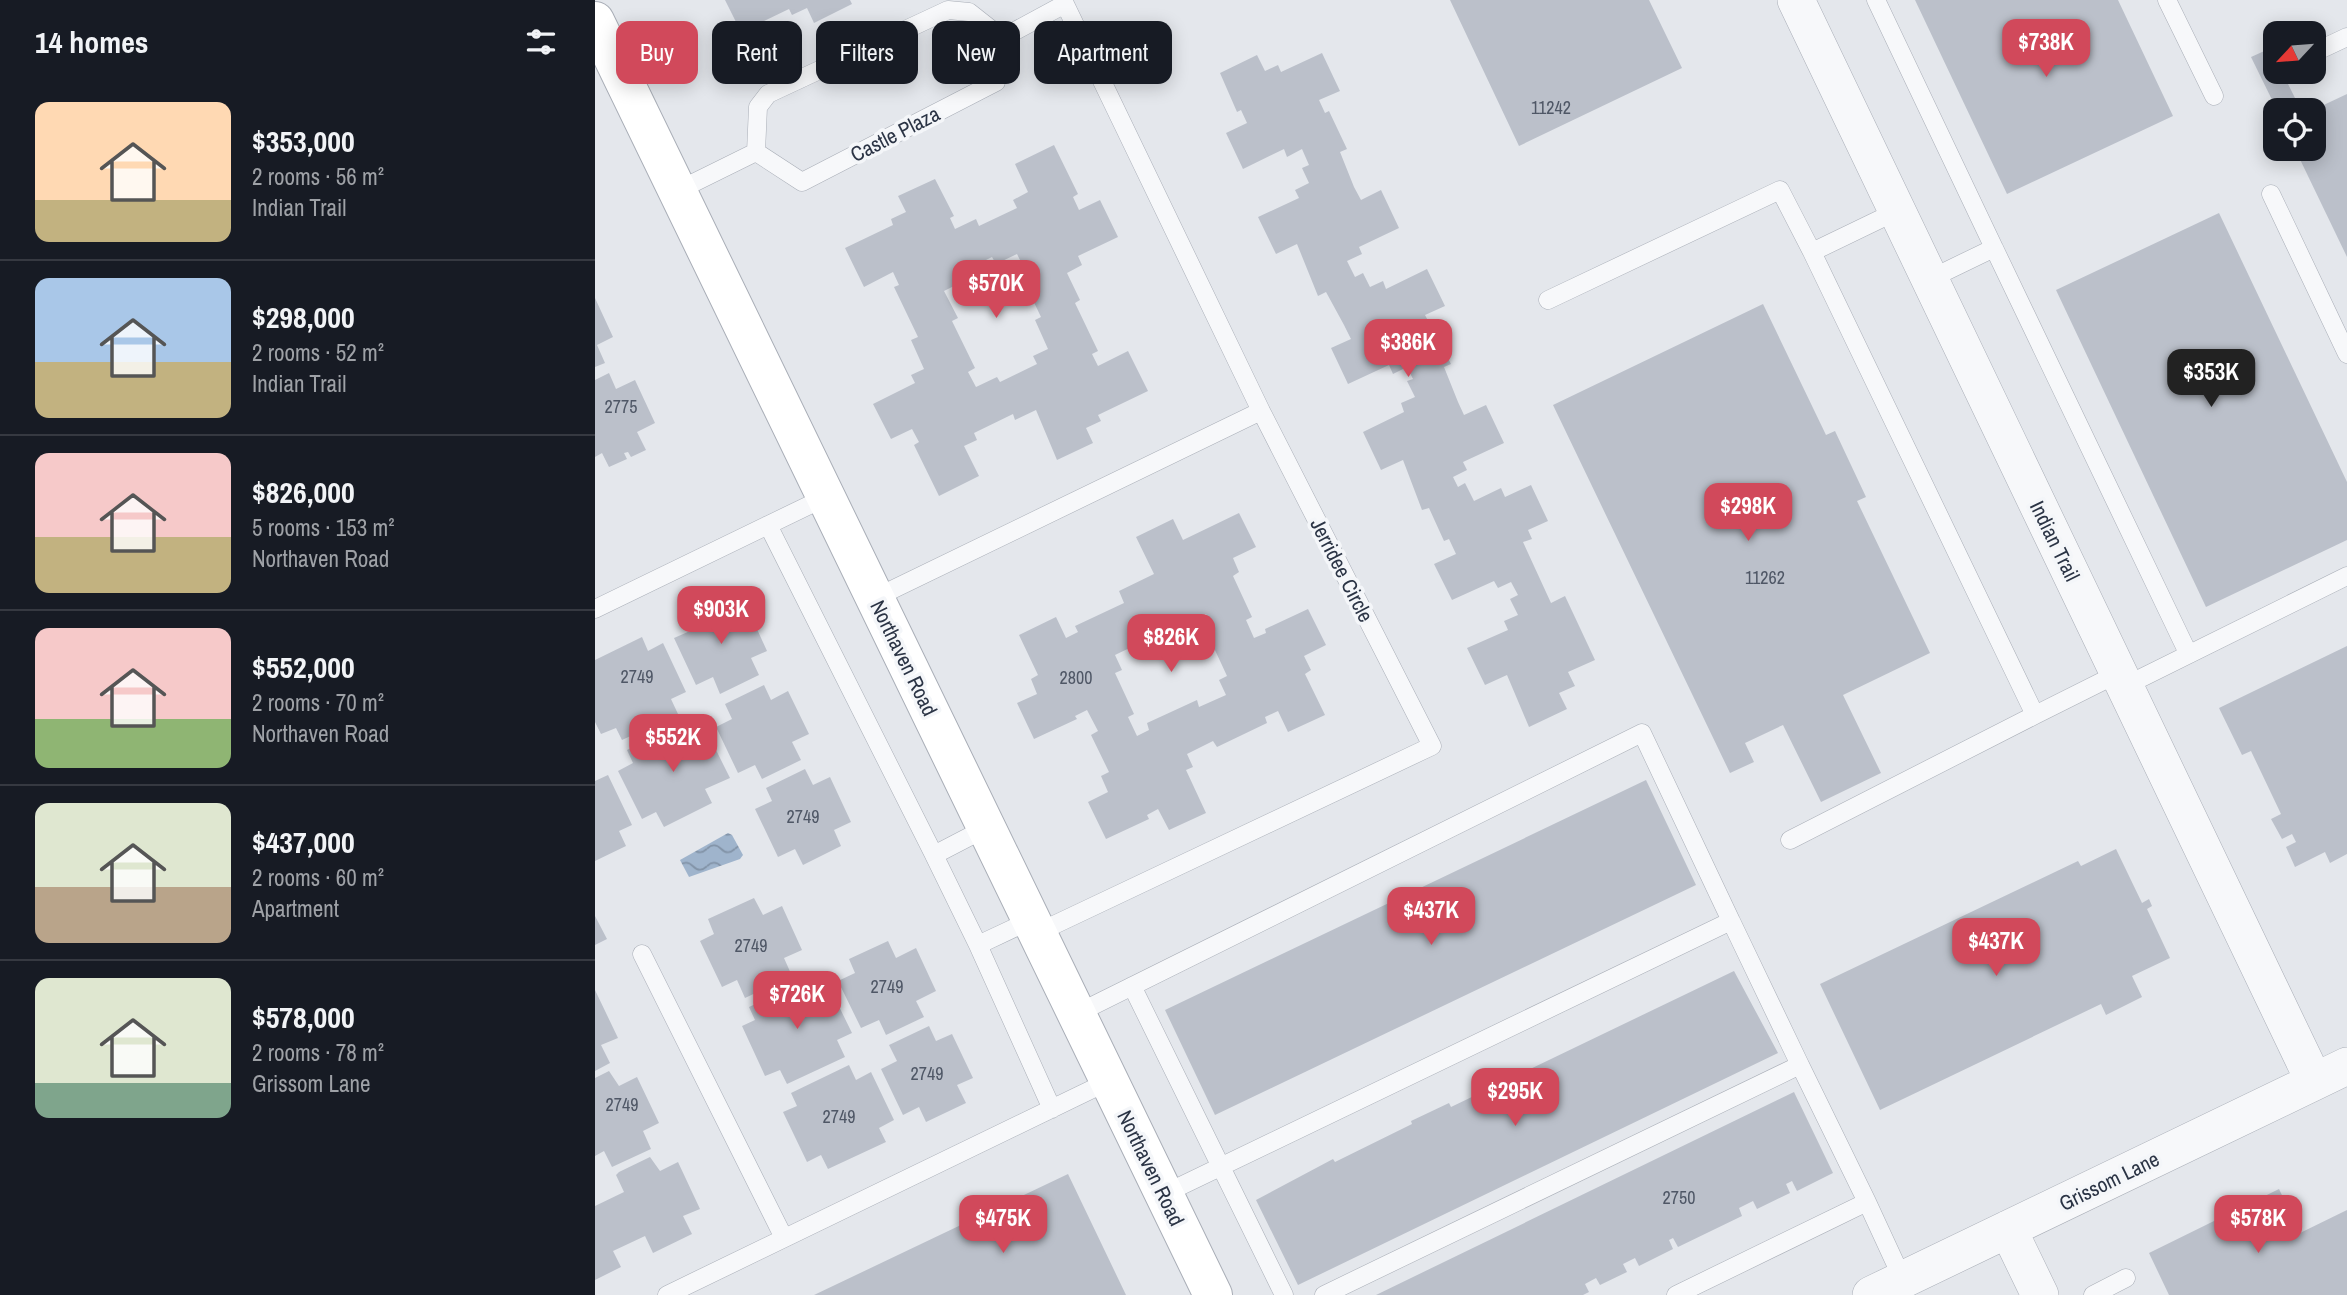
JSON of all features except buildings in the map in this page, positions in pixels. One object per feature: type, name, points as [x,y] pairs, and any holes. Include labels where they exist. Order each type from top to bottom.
[{"type":"street","name":"Indian Trail","points":[[1796,0],[2314,1082]]},
{"type":"street","name":"Northaven Road","points":[[595,21],[1213,1295]]},
{"type":"street","name":"Grissom Lane","points":[[1887,1287],[2347,1066]]},
{"type":"street","points":[[2008,1229],[2040,1295]]},
{"type":"lane","points":[[1876,0],[2188,653]]},
{"type":"lane","points":[[2167,0],[2214,96]]},
{"type":"lane","points":[[1020,28],[1064,2]]},
{"type":"lane","name":"Jerridee Circle","points":[[1034,927],[1432,746],[1261,411],[1064,2]]},
{"type":"lane","points":[[677,191],[756,152],[758,107],[768,94],[947,10],[969,12],[980,21]]},
{"type":"lane","points":[[2326,47],[2347,37]]},
{"type":"lane","name":"Castle Plaza","points":[[756,152],[802,181],[992,84]]},
{"type":"lane","points":[[1548,300],[1780,190],[2035,715]]},
{"type":"lane","points":[[2271,194],[2347,354]]},
{"type":"lane","points":[[1812,252],[1897,211]]},
{"type":"lane","points":[[1930,279],[1994,248]]},
{"type":"lane","points":[[875,598],[1261,411]]},
{"type":"lane","points":[[595,609],[826,497]]},
{"type":"lane","points":[[768,525],[978,945],[1052,1109]]},
{"type":"lane","points":[[1790,840],[2035,715],[2188,653],[2347,576]]},
{"type":"lane","points":[[1076,1014],[1642,733],[1867,1202],[1887,1287]]},
{"type":"lane","points":[[934,855],[986,828]]},
{"type":"lane","points":[[1164,1194],[1731,921]]},
{"type":"lane","points":[[978,945],[1034,927]]},
{"type":"lane","points":[[642,954],[784,1238]]},
{"type":"lane","points":[[1132,986],[1284,1295]]},
{"type":"lane","points":[[1324,1295],[1800,1065]]},
{"type":"lane","points":[[667,1295],[1109,1081]]},
{"type":"lane","points":[[1676,1295],[1867,1202]]},
{"type":"lane","points":[[2093,1295],[2126,1278]]},
{"type":"water","points":[[728,833],[732,835],[743,855],[740,859],[689,877],[680,860]]}]
